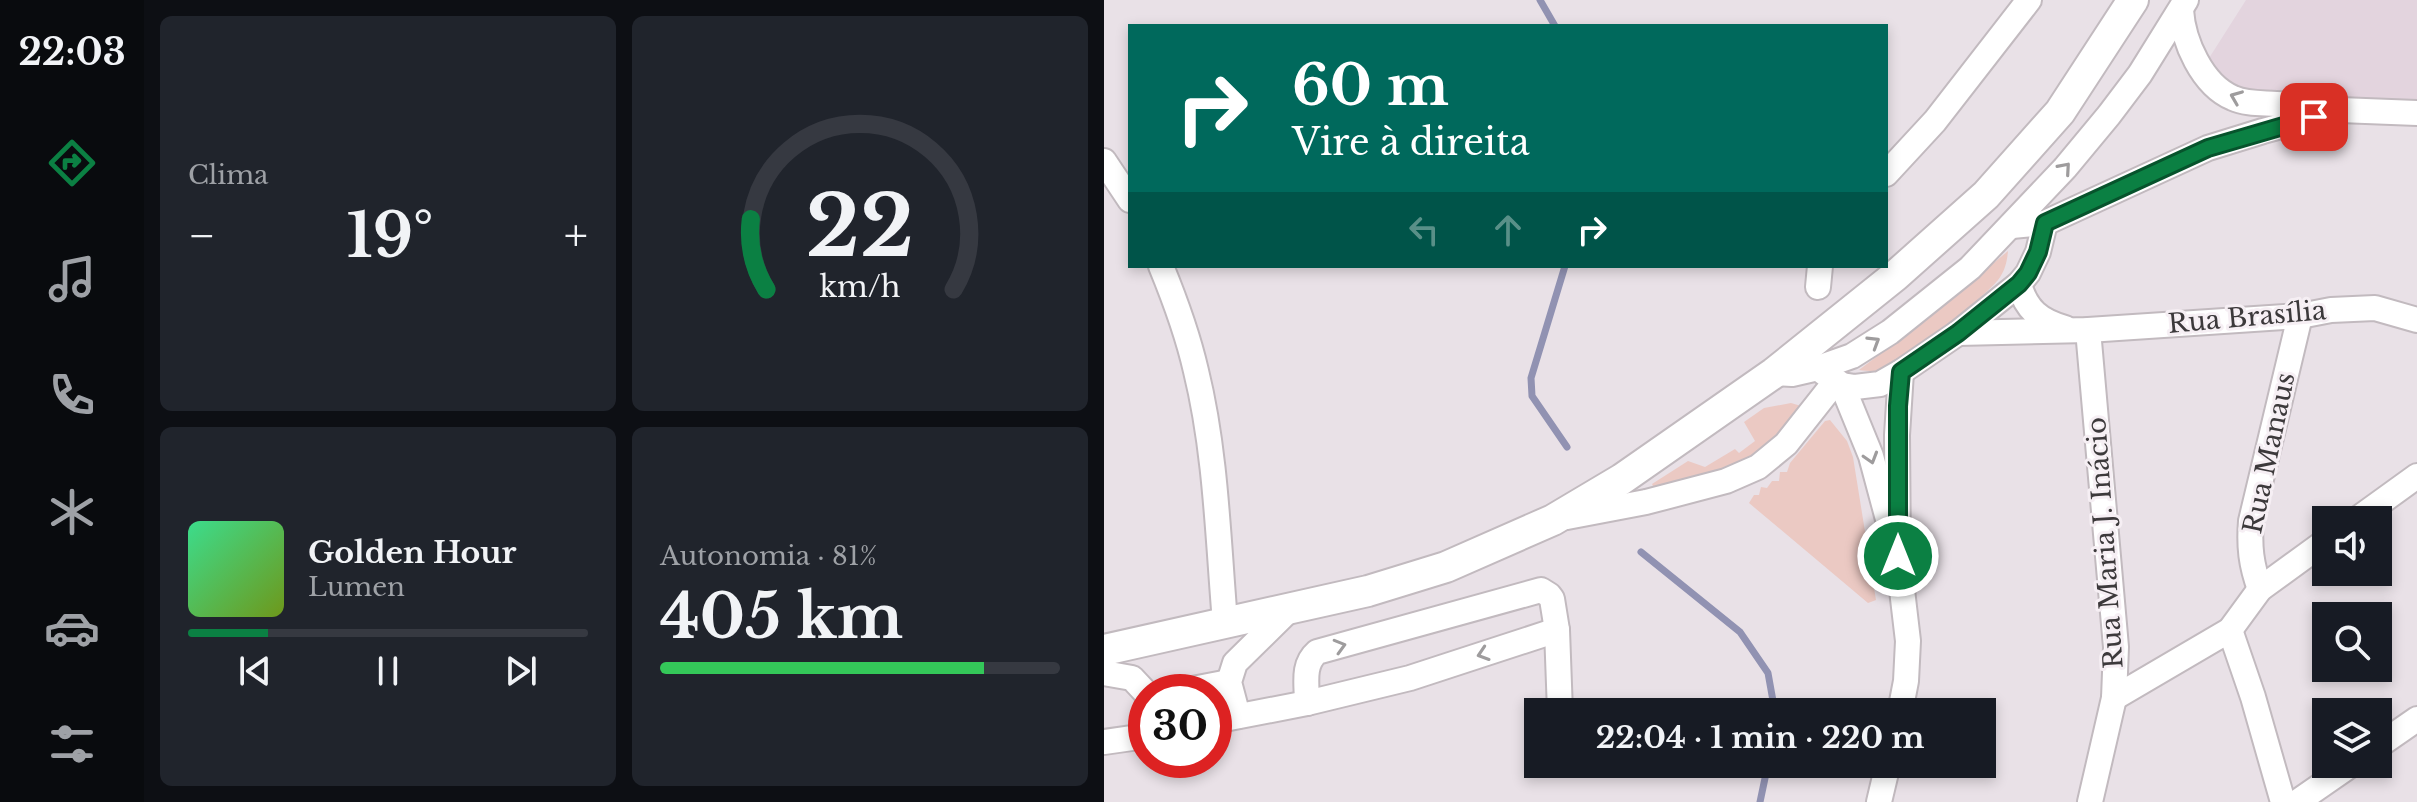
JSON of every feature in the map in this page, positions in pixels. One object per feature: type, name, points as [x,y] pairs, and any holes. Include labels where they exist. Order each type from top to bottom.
[{"type":"main road","points":[[1104,650],[1368,591],[1446,567],[1553,520],[1657,456],[1774,373],[1895,276],[1986,195],[2060,112],[2133,0]]},
{"type":"street","points":[[1888,172],[1935,121],[2029,0]]},
{"type":"street","points":[[2184,5],[2183,32],[2193,55],[2204,73],[2231,98],[2340,110],[2417,113]]},
{"type":"street","points":[[1553,520],[1646,502],[1726,481],[1758,467],[1786,444],[1832,378],[1852,356],[1890,332],[1970,268],[2012,226],[2109,115],[2140,74],[2184,5]]},
{"type":"street","points":[[2012,226],[2045,223],[2208,148],[2340,110]]},
{"type":"street","points":[[1104,161],[1128,197]]},
{"type":"street","points":[[1774,373],[1832,378],[1855,387],[1880,384],[1958,333],[2019,284],[2038,252],[2045,223]]},
{"type":"street","points":[[1162,268],[1196,371],[1211,450],[1225,622]]},
{"type":"street","points":[[2019,284],[2028,309],[2038,318],[2082,330]]},
{"type":"street","name":"Rua Brasília","points":[[1958,333],[2082,330],[2375,308],[2417,320]]},
{"type":"street","name":"Rua Manaus","points":[[2260,589],[2249,547],[2251,521],[2300,316]]},
{"type":"street","name":"Rua Maria J. Inácio","points":[[2082,330],[2116,647],[2114,698],[2090,802]]},
{"type":"street","points":[[1901,372],[1897,421],[1898,556],[1908,641],[1903,698]]},
{"type":"street","points":[[1832,378],[1871,456],[1898,556]]},
{"type":"street","points":[[2375,506],[2417,476]]},
{"type":"street","points":[[2114,698],[2230,630],[2260,589],[2312,551]]},
{"type":"street","points":[[1307,703],[1306,669],[1317,652],[1536,590],[1552,599],[1557,630],[1559,698]]},
{"type":"street","points":[[1232,674],[1241,656],[1290,609]]},
{"type":"street","points":[[1232,717],[1410,678],[1557,630]]},
{"type":"street","points":[[2230,630],[2283,802]]},
{"type":"street","points":[[1104,673],[1128,677]]},
{"type":"street","points":[[1232,693],[1238,716]]},
{"type":"street","points":[[2392,736],[2417,719]]},
{"type":"street","points":[[1104,742],[1128,739]]},
{"type":"street","points":[[1879,802],[1885,778]]},
{"type":"street","points":[[2297,802],[2332,778]]},
{"type":"shaded area","points":[[2246,0],[2417,0],[2417,102],[2269,99],[2231,93],[2204,66]]},
{"type":"shaded area","points":[[2008,251],[1998,280],[1943,330],[1894,365],[1881,371],[1859,370],[1935,312]]},
{"type":"shaded area","points":[[1791,403],[1801,406],[1778,436],[1750,458],[1720,471],[1654,488],[1652,484],[1688,461],[1705,467],[1735,449],[1739,453],[1755,441],[1744,422],[1764,408]]},
{"type":"shaded area","points":[[1830,420],[1847,441],[1853,457],[1876,600],[1868,603],[1749,503],[1754,495],[1759,495],[1761,487],[1767,488],[1772,481],[1779,481],[1780,472],[1787,472],[1790,463],[1825,421]]},
{"type":"waterway","points":[[1540,0],[1554,24]]},
{"type":"waterway","points":[[1564,268],[1531,378],[1532,396],[1567,447]]},
{"type":"waterway","points":[[1641,552],[1740,632],[1768,673],[1772,698]]},
{"type":"waterway","points":[[1760,802],[1765,778]]},
{"type":"route","points":[[1898,556],[1898,406],[1901,372],[1958,333],[2019,284],[2038,252],[2045,223],[2208,148],[2314,117]]}]
